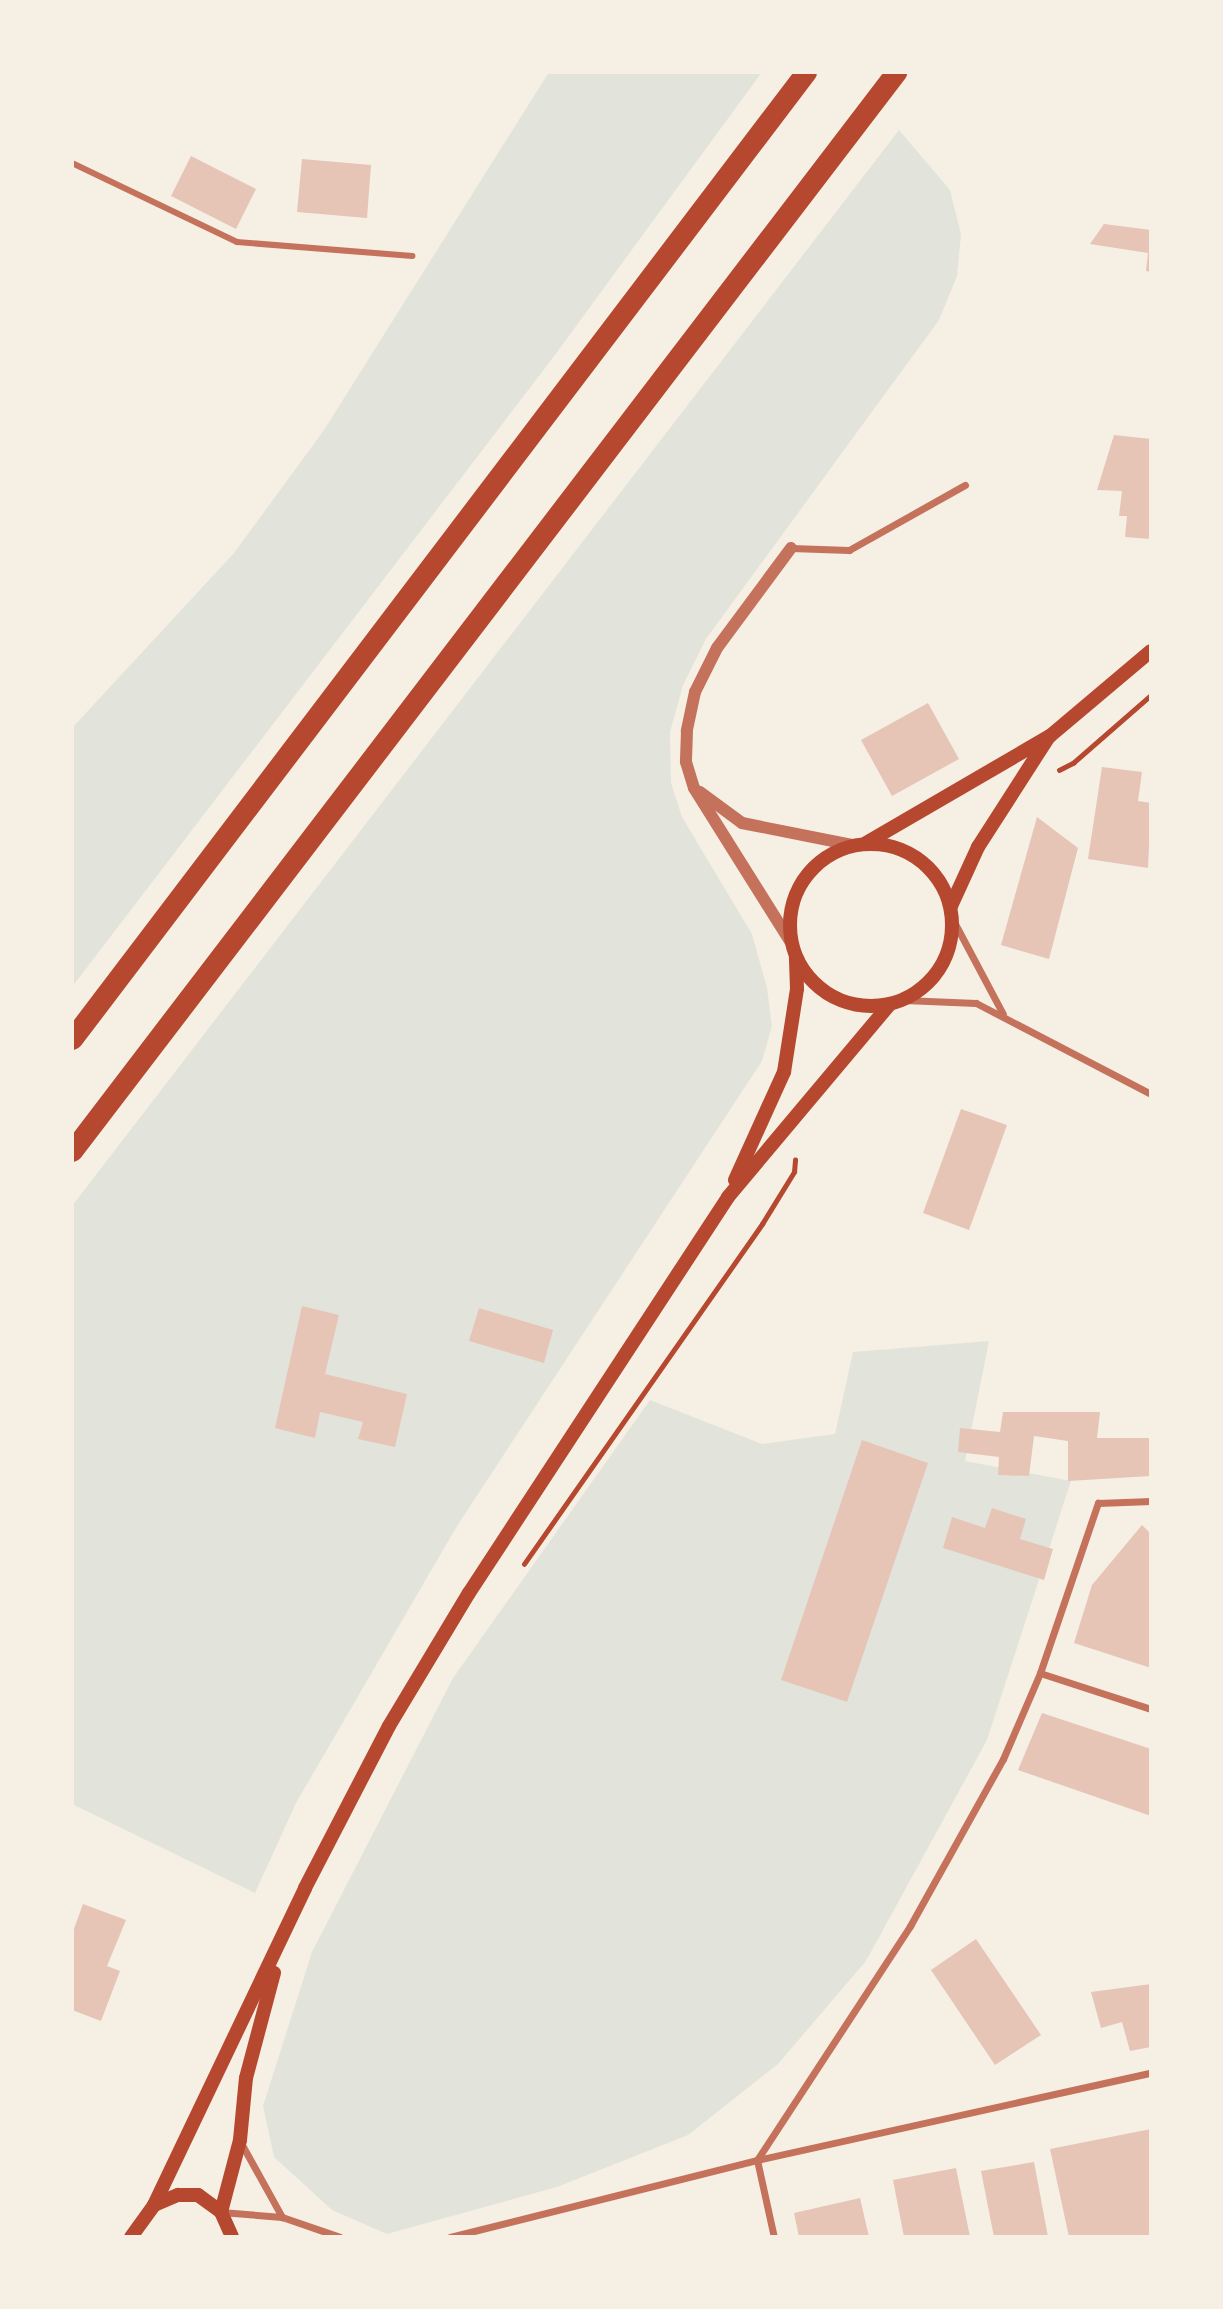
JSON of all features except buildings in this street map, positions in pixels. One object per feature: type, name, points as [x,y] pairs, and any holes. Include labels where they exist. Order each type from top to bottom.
[{"type":"highway","points":[[72,1039],[806,72]]},
{"type":"highway","points":[[72,1151],[896,72]]},
{"type":"main road","points":[[728,1198],[784,1072],[797,989],[790,912],[801,882],[823,859],[859,844],[1050,736],[1151,651]]},
{"type":"main road","points":[[131,2237],[154,2205],[282,1944],[305,1888],[388,1726],[469,1592],[728,1198],[897,1002],[925,986],[941,967],[951,945],[952,913],[978,848],[1050,736]]},
{"type":"main road","points":[[859,844],[894,846],[920,859],[940,880],[952,913]]},
{"type":"main road","points":[[794,951],[812,981],[835,998],[862,1005],[897,1002]]},
{"type":"main road","points":[[221,2212],[240,2140],[246,2078],[282,1944]]},
{"type":"main road","points":[[154,2205],[178,2195],[198,2195],[221,2212],[232,2237]]},
{"type":"street","points":[[72,163],[237,242],[412,256]]},
{"type":"street","points":[[794,951],[694,788],[687,741],[695,692],[717,648],[791,548],[849,550],[965,485]]},
{"type":"street","points":[[694,788],[742,823],[859,844]]},
{"type":"street","points":[[952,913],[1003,1014]]},
{"type":"street","points":[[897,1002],[976,1003],[1003,1014],[1151,1094]]},
{"type":"street","points":[[774,2237],[757,2160],[910,1927],[1003,1759],[1040,1673],[1098,1503],[1151,1501]]},
{"type":"street","points":[[1040,1673],[1151,1709]]},
{"type":"street","points":[[450,2237],[757,2160],[1151,2073]]},
{"type":"street","points":[[240,2140],[282,2217]]},
{"type":"street","points":[[221,2212],[282,2217],[340,2237]]},
{"type":"path","points":[[1014,792],[1073,763],[1151,695]]},
{"type":"path","points":[[517,1573],[788,1182],[794,1172],[798,1114]]},
{"type":"shaded area","points":[[549,72],[762,72],[552,359],[72,987],[72,728],[234,553],[324,430]]},
{"type":"shaded area","points":[[899,130],[950,190],[961,234],[957,276],[939,320],[706,639],[683,685],[670,732],[671,783],[682,817],[752,934],[767,988],[772,1026],[762,1061],[457,1526],[296,1803],[255,1893],[72,1804],[72,1206]]},
{"type":"shaded area","points":[[989,1341],[965,1461],[1071,1481],[987,1740],[866,1961],[778,2064],[688,2135],[557,2187],[387,2234],[332,2210],[274,2157],[263,2106],[312,1952],[453,1678],[650,1400],[762,1444],[835,1434],[853,1352]]}]
